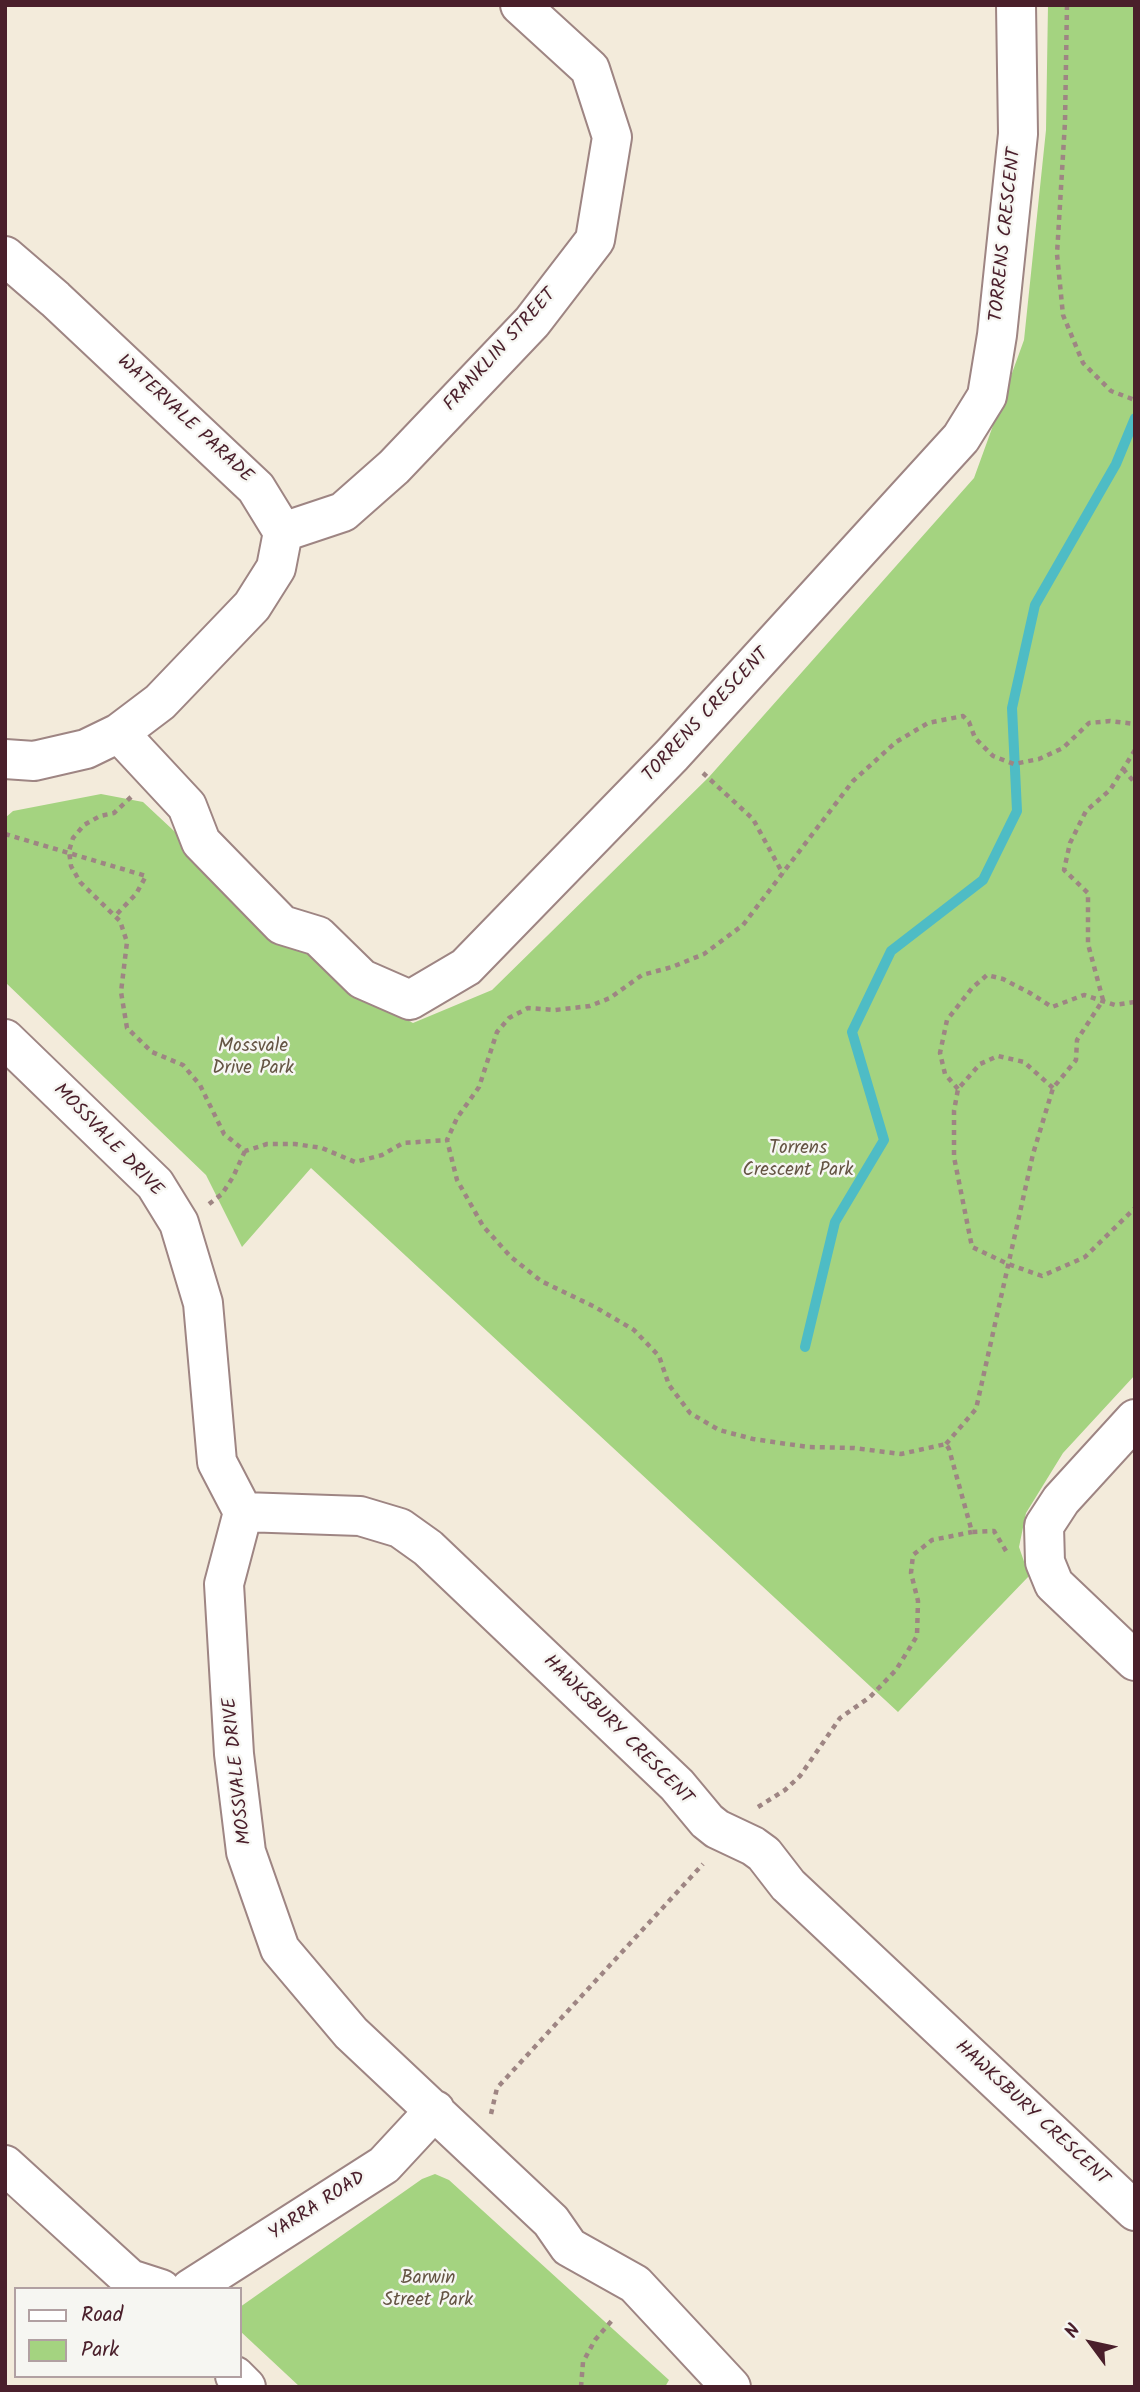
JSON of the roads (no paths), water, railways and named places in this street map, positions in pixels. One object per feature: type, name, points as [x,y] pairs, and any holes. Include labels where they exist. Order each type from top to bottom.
[{"type":"street","name":"FRANKLIN STREET","points":[[283,532],[343,512],[394,467],[532,322],[595,240],[612,136],[590,69],[520,5]]},
{"type":"street","name":"TORRENS CRESCENT","points":[[119,733],[187,806],[201,842],[282,925],[318,936],[362,979],[410,1000],[466,967],[672,755],[961,438],[987,396],[997,335],[1018,134],[1016,5]]},
{"type":"street","name":"WATERVALE PARADE","points":[[5,256],[55,299],[257,488],[283,532]]},
{"type":"street","points":[[5,759],[34,761],[86,749],[119,733],[160,702],[252,606],[276,568],[283,532]]},
{"type":"street","name":"MOSSVALE DRIVE","points":[[5,1039],[155,1184],[179,1223],[203,1303],[217,1462],[243,1512],[224,1584],[234,1754],[246,1852],[280,1949],[351,2033],[551,2221],[569,2247],[635,2284],[731,2387]]},
{"type":"street","points":[[1135,1419],[1061,1500],[1044,1526],[1045,1562],[1054,1584],[1135,1661]]},
{"type":"street","name":"HAWKSBURY CRESCENT","points":[[243,1512],[360,1516],[400,1528],[428,1548],[677,1785],[707,1821],[764,1854],[788,1885],[1135,2211]]},
{"type":"street","name":"YARRA ROAD","points":[[193,2287],[384,2165],[435,2110]]},
{"type":"street","points":[[5,2165],[130,2279],[156,2287]]},
{"type":"waterway","points":[[805,1347],[835,1222],[884,1140],[852,1032],[891,951],[983,880],[1017,811],[1012,708],[1035,605],[1116,464],[1135,418]]},
{"type":"park label","name":"Mossvale Drive Park","points":[[253,1059]]},
{"type":"park label","name":"Torrens Crescent Park","points":[[798,1161]]},
{"type":"park label","name":"Barwin Street Park","points":[[428,2291]]}]
